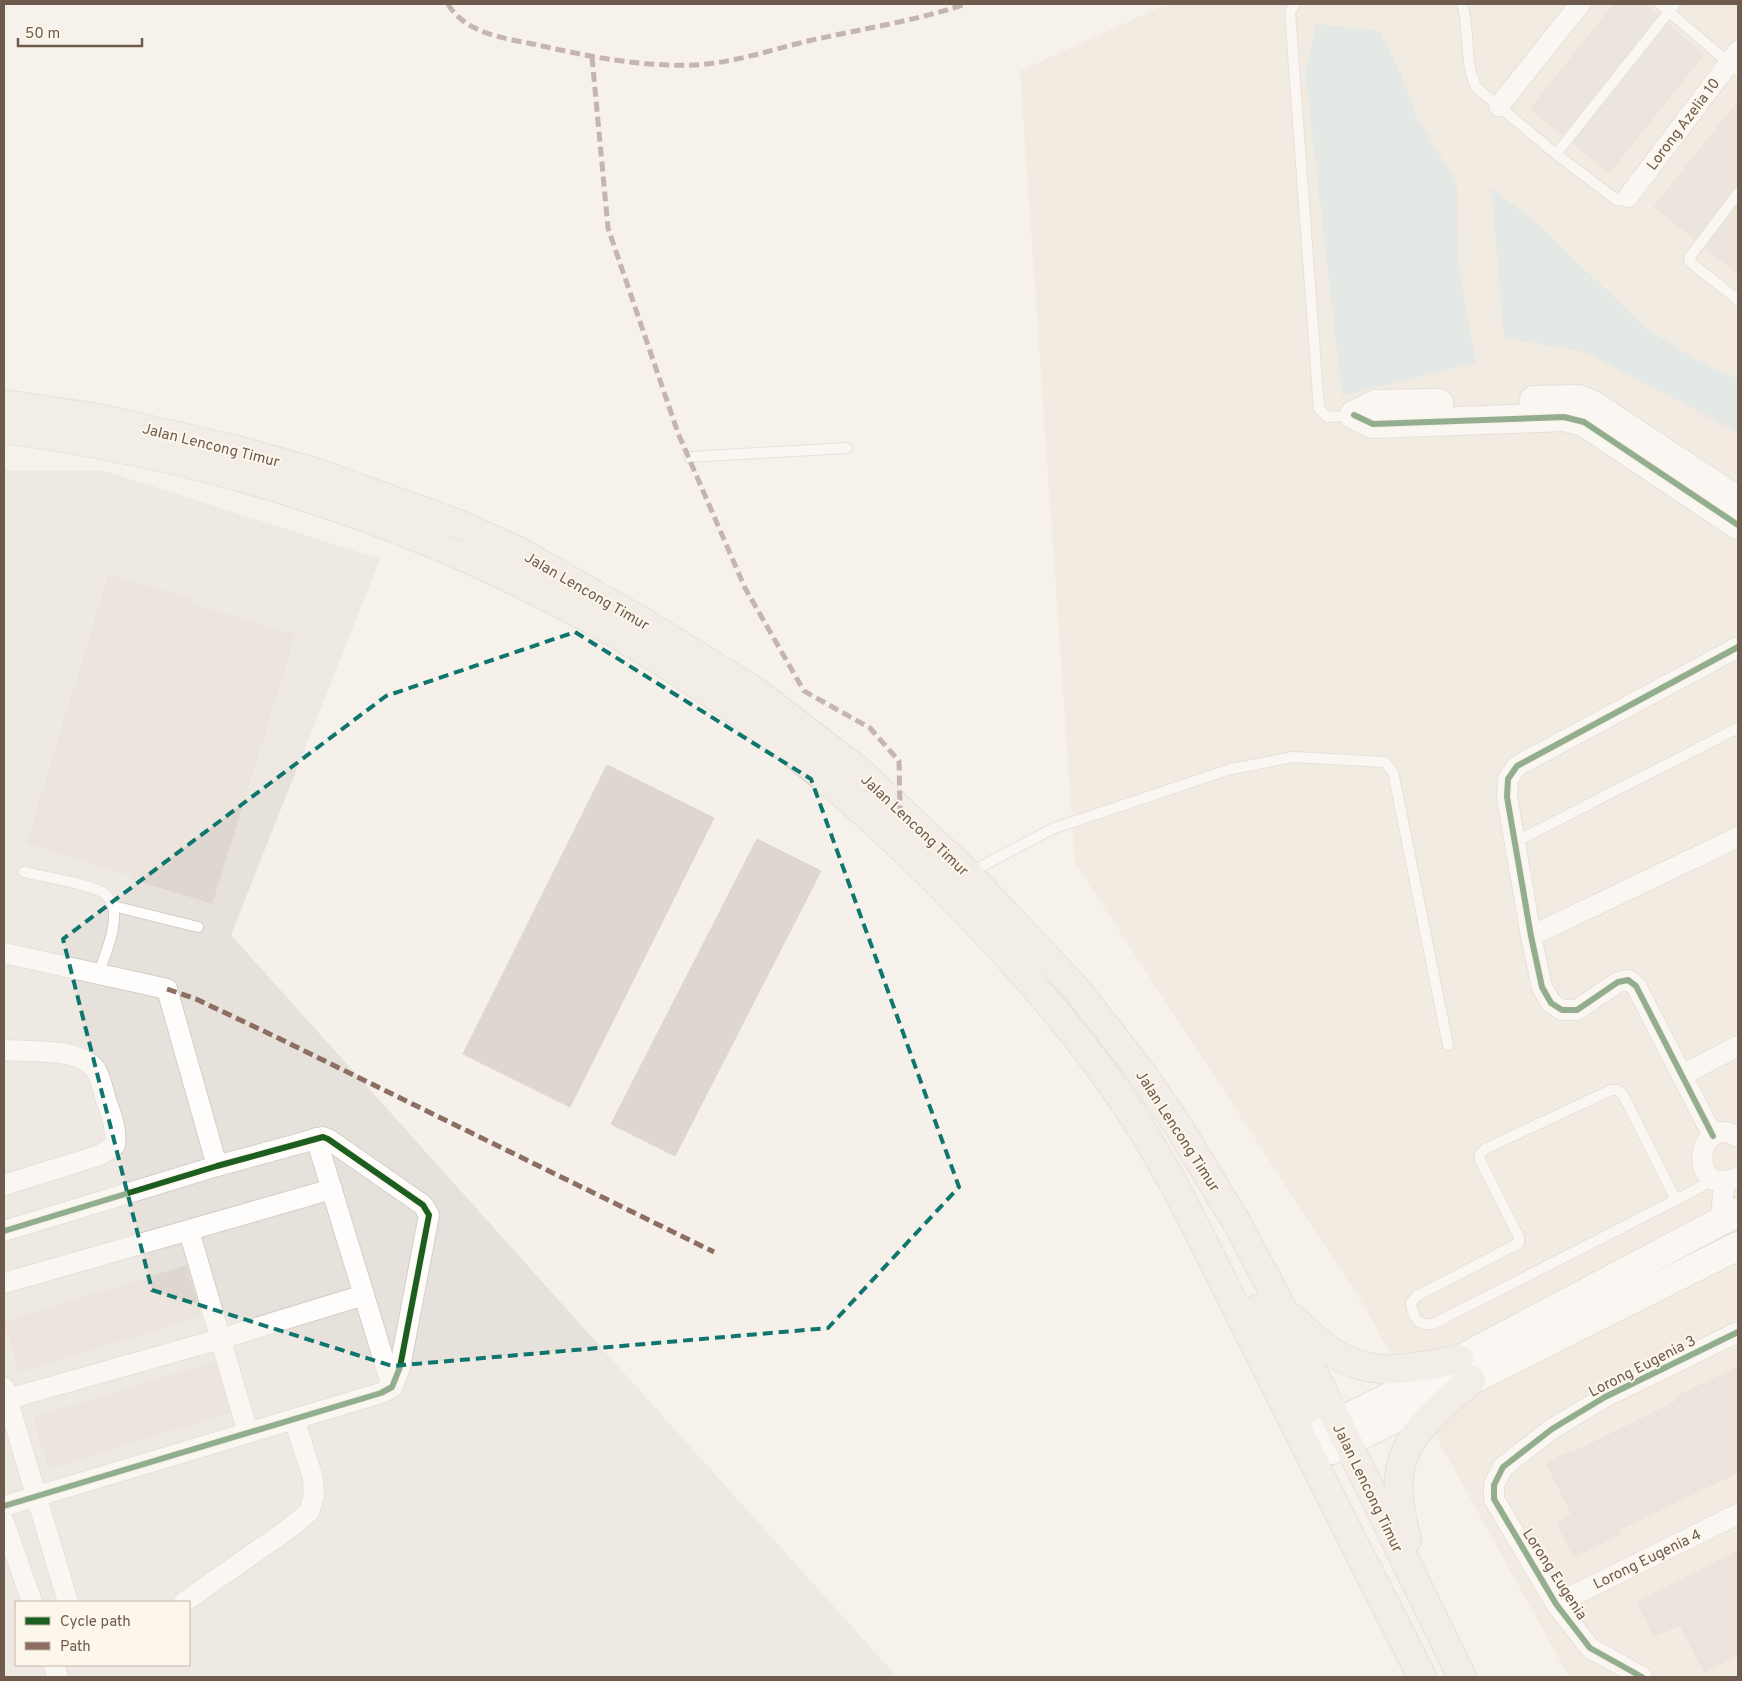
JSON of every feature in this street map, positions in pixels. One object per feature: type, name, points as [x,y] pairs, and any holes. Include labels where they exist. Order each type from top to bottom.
[{"type":"highway","name":"Jalan Lencong Timur","points":[[4,404],[80,415],[171,434],[306,470],[425,511],[520,552],[638,619],[756,692],[859,771],[968,874],[1078,991],[1141,1072],[1180,1129],[1238,1225],[1281,1306],[1334,1437],[1422,1597],[1462,1677]]},
{"type":"highway","name":"Jalan Lencong Timur","points":[[4,429],[142,452],[256,481],[334,506],[433,543],[512,578],[572,610],[693,682],[747,719],[832,785],[926,871],[998,945],[1039,990],[1127,1106],[1177,1189],[1422,1677]]},
{"type":"highway","points":[[1177,1189],[1229,1262],[1334,1437],[1438,1677]]},
{"type":"highway","points":[[1281,1306],[1311,1338],[1336,1356],[1356,1365],[1379,1370],[1465,1370]]},
{"type":"highway","points":[[1422,1597],[1399,1510],[1398,1473],[1407,1449],[1465,1370]]},
{"type":"street","points":[[1499,106],[1580,4]]},
{"type":"street","name":"Lorong Azelia 10","points":[[1628,197],[1735,62]]},
{"type":"street","points":[[1354,415],[1376,404],[1578,399],[1593,405],[1738,501]]},
{"type":"street","points":[[1354,415],[1373,424],[1564,417],[1584,422],[1738,524]]},
{"type":"street","points":[[1713,1136],[1636,986],[1628,980],[1618,982],[1577,1010],[1562,1010],[1551,1003],[1542,987],[1507,797],[1508,779],[1517,766],[1738,647]]},
{"type":"street","points":[[1532,936],[1738,837]]},
{"type":"street","points":[[4,953],[167,989],[217,1166]]},
{"type":"street","points":[[1682,1075],[1738,1046]]},
{"type":"street","points":[[4,1050],[68,1054],[80,1057],[90,1063],[97,1072],[116,1130],[114,1145],[100,1155],[4,1185]]},
{"type":"street","points":[[1465,1370],[1730,1216],[1726,1179],[1704,1169],[1701,1155],[1707,1141],[1713,1136],[1727,1133],[1738,1137]]},
{"type":"street","points":[[316,1138],[392,1386]]},
{"type":"street","points":[[4,1231],[316,1138],[328,1138],[423,1205],[428,1211],[428,1221],[400,1367],[392,1386],[381,1392],[294,1419],[4,1506]]},
{"type":"street","points":[[4,1283],[332,1189]]},
{"type":"street","points":[[189,1231],[248,1433]]},
{"type":"street","points":[[1334,1437],[1465,1370],[1738,1246]]},
{"type":"street","points":[[68,1601],[35,1497],[6,1392],[220,1339],[364,1295]]},
{"type":"street","name":"Lorong Eugenia 3","points":[[1494,1485],[1503,1467],[1552,1429],[1605,1397],[1738,1332]]},
{"type":"street","points":[[185,1601],[287,1530],[308,1512],[314,1496],[313,1478],[294,1419]]},
{"type":"street","name":"Lorong Eugenia","points":[[1494,1485],[1494,1499],[1556,1604],[1590,1648],[1642,1677]]},
{"type":"street","name":"Lorong Eugenia 4","points":[[1556,1604],[1738,1514]]},
{"type":"street","points":[[4,1522],[32,1601]]},
{"type":"lane","points":[[1295,4],[1290,12],[1318,409],[1328,417],[1354,415]]},
{"type":"lane","points":[[1462,4],[1466,16],[1471,77],[1477,88],[1556,154],[1617,200],[1628,197]]},
{"type":"lane","points":[[1660,4],[1672,8],[1735,62]]},
{"type":"lane","points":[[1556,154],[1672,8]]},
{"type":"lane","points":[[1738,193],[1689,258],[1690,262],[1738,300]]},
{"type":"lane","points":[[688,458],[848,448]]},
{"type":"lane","points":[[1515,842],[1738,728]]},
{"type":"lane","points":[[968,874],[1052,829],[1231,769],[1293,757],[1385,762],[1393,772],[1448,1045]]},
{"type":"lane","points":[[24,872],[82,885],[106,894],[113,906],[114,915],[111,938],[99,973]]},
{"type":"lane","points":[[113,906],[198,927]]},
{"type":"lane","points":[[1676,1200],[1623,1095],[1618,1090],[1611,1090],[1485,1149],[1480,1154],[1480,1160],[1519,1237],[1519,1243],[1417,1296],[1411,1303],[1412,1312],[1417,1322],[1424,1325],[1433,1324],[1676,1200],[1726,1179]]},
{"type":"highlighted area","points":[[575,632],[811,779],[959,1187],[828,1328],[392,1366],[152,1290],[63,939],[386,696]]},
{"type":"shaded area","points":[[1167,4],[1738,4],[1738,1677],[1569,1677],[1363,1304],[1075,863],[1020,71]]},
{"type":"shaded area","points":[[1316,24],[1380,31],[1403,79],[1417,117],[1457,183],[1458,261],[1476,363],[1342,396],[1305,72]]},
{"type":"shaded area","points":[[1491,188],[1538,224],[1648,330],[1710,367],[1738,379],[1738,433],[1585,352],[1504,338]]},
{"type":"shaded area","points":[[4,470],[105,471],[380,559],[231,935],[897,1677],[4,1677]]},
{"type":"building","points":[[1614,4],[1644,4],[1658,15],[1562,135],[1530,109]]},
{"type":"building","points":[[1668,24],[1704,54],[1609,173],[1573,143]]},
{"type":"building","points":[[1738,102],[1738,186],[1733,189],[1695,239],[1654,207]]},
{"type":"building","points":[[1738,204],[1738,274],[1705,248]]},
{"type":"building","points":[[109,575],[192,600],[190,604],[295,635],[212,903],[130,878],[131,875],[27,843]]},
{"type":"building","points":[[607,765],[714,818],[570,1107],[463,1054]]},
{"type":"building","points":[[757,839],[821,871],[675,1156],[611,1124]]},
{"type":"building","points":[[186,1266],[201,1316],[20,1371],[5,1322]]},
{"type":"building","points":[[215,1362],[230,1412],[49,1468],[34,1418]]},
{"type":"building","points":[[1738,1367],[1738,1472],[1619,1530],[1620,1534],[1574,1557],[1557,1523],[1572,1515],[1546,1463],[1569,1452],[1570,1454],[1677,1401],[1676,1397]]},
{"type":"building","points":[[1738,1551],[1738,1655],[1704,1672],[1680,1625],[1654,1636],[1637,1602]]},
{"type":"marked path","points":[[448,4],[464,22],[474,28],[497,36],[613,60],[674,65],[709,64],[738,59],[808,41],[908,20],[966,4]]},
{"type":"marked path","points":[[592,57],[608,228],[678,433],[745,588],[804,691],[870,728],[899,761],[900,809]]},
{"type":"marked path","points":[[167,989],[196,999],[274,1036],[714,1252]]},
{"type":"cycle path","points":[[1354,415],[1373,424],[1564,417],[1584,422],[1738,525]]},
{"type":"cycle path","points":[[1713,1136],[1636,986],[1628,980],[1618,982],[1577,1010],[1562,1010],[1551,1003],[1542,987],[1531,936],[1507,797],[1508,779],[1517,766],[1738,647]]},
{"type":"cycle path","points":[[4,1231],[217,1166],[323,1137],[423,1205],[429,1215],[400,1367],[392,1387],[381,1393],[4,1506]]},
{"type":"cycle path","points":[[1642,1677],[1590,1648],[1556,1604],[1494,1499],[1494,1485],[1503,1467],[1552,1429],[1605,1397],[1738,1332]]}]
